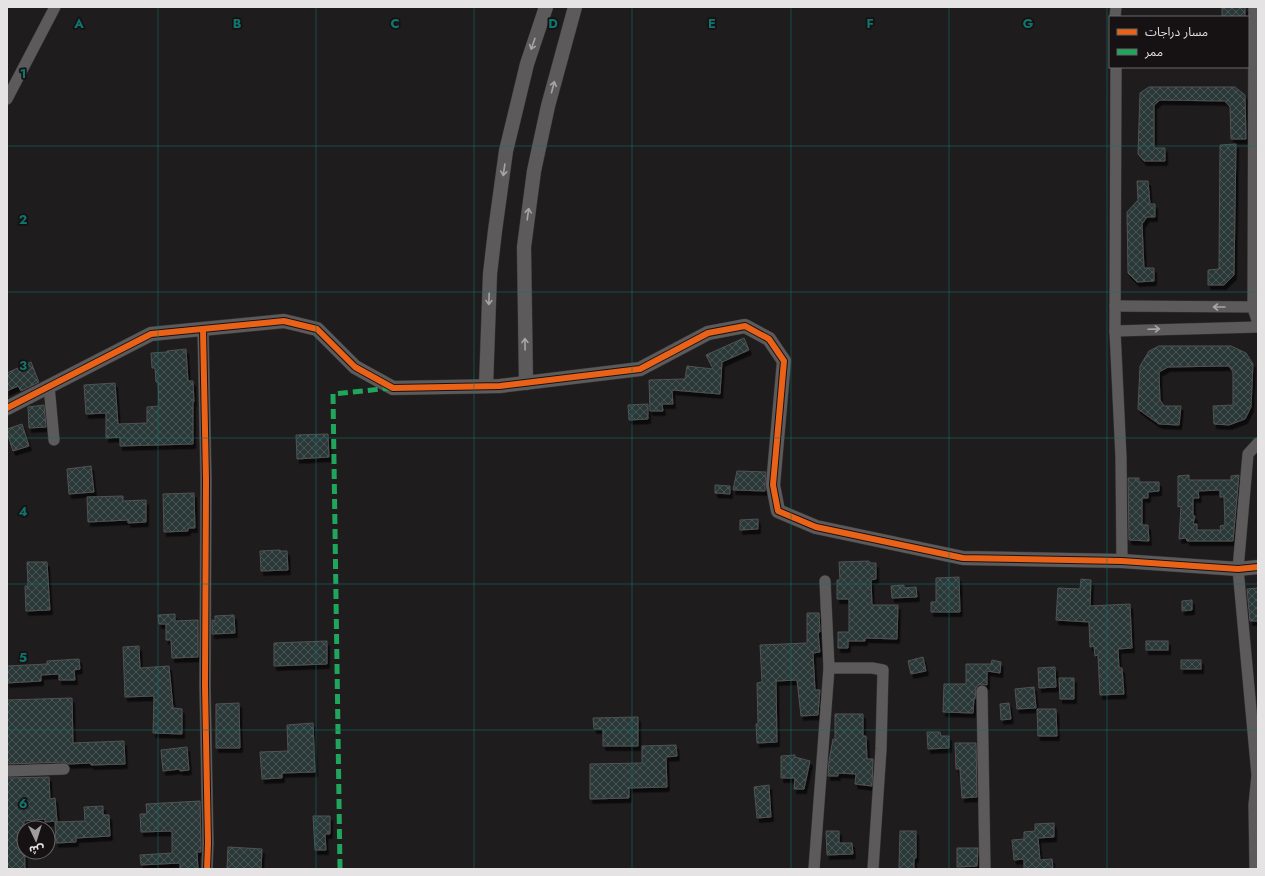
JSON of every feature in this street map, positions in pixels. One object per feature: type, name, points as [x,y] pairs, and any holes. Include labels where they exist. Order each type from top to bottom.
[{"type":"street","points":[[7,99],[55,7]]},
{"type":"street","points":[[486,386],[490,274],[506,151],[527,64],[546,7]]},
{"type":"street","points":[[526,383],[524,247],[534,171],[548,106],[575,7]]},
{"type":"street","points":[[1254,7],[1253,69],[1256,171],[1255,307],[1258,323]]},
{"type":"street","points":[[1116,68],[1115,331],[1121,458],[1122,561]]},
{"type":"street","points":[[1115,306],[1255,307]]},
{"type":"street","points":[[7,408],[150,334],[284,321],[317,329],[355,367],[393,388],[500,386],[640,369],[708,333],[745,326],[770,339],[784,361],[773,485],[778,511],[816,527],[963,558],[1122,561],[1238,569],[1258,567]]},
{"type":"street","points":[[1115,331],[1258,327]]},
{"type":"street","points":[[203,329],[206,480],[205,686],[208,843],[207,869]]},
{"type":"street","points":[[50,386],[54,440]]},
{"type":"street","points":[[1255,869],[1254,805],[1257,774],[1238,569],[1248,454],[1258,443]]},
{"type":"street","points":[[814,869],[829,668],[825,581]]},
{"type":"street","points":[[829,668],[872,668],[883,670],[881,749],[873,869]]},
{"type":"street","points":[[982,691],[985,869]]},
{"type":"street","points":[[7,771],[64,769]]},
{"type":"building","points":[[1222,7],[1245,7],[1245,16],[1222,16]]},
{"type":"building","points":[[1149,87],[1235,87],[1245,95],[1246,139],[1231,139],[1230,107],[1225,101],[1160,100],[1154,105],[1154,148],[1165,148],[1165,161],[1144,161],[1138,154],[1140,93]]},
{"type":"building","points":[[1236,144],[1234,275],[1224,285],[1208,285],[1208,270],[1219,269],[1220,145]]},
{"type":"building","points":[[1137,181],[1148,181],[1150,204],[1155,204],[1155,217],[1147,217],[1142,224],[1144,268],[1154,268],[1154,281],[1137,282],[1128,273],[1127,212],[1138,200]]},
{"type":"building","points":[[744,338],[749,350],[722,362],[720,394],[672,390],[673,404],[662,404],[663,411],[650,411],[649,380],[685,379],[687,366],[713,369],[706,355]]},
{"type":"building","points":[[1159,346],[1231,346],[1246,353],[1253,364],[1251,407],[1245,419],[1229,425],[1214,424],[1213,406],[1233,405],[1233,372],[1229,366],[1168,367],[1159,372],[1160,400],[1164,406],[1181,406],[1179,425],[1159,424],[1138,409],[1140,366],[1149,351]]},
{"type":"building","points":[[186,349],[188,381],[193,381],[193,444],[120,446],[120,437],[106,438],[106,413],[86,414],[84,385],[115,383],[118,424],[147,423],[147,407],[159,406],[158,382],[156,382],[155,368],[152,368],[151,353]]},
{"type":"building","points":[[31,362],[39,382],[21,391],[18,386],[7,391],[7,373]]},
{"type":"building","points":[[648,404],[648,419],[629,420],[628,405]]},
{"type":"building","points":[[44,405],[46,427],[29,428],[28,407]]},
{"type":"building","points":[[22,424],[29,446],[13,451],[7,429]]},
{"type":"building","points":[[328,434],[329,457],[297,459],[296,435]]},
{"type":"building","points":[[91,466],[94,492],[69,494],[67,469]]},
{"type":"building","points":[[737,471],[766,472],[765,491],[733,490]]},
{"type":"building","points":[[1189,475],[1189,480],[1231,480],[1231,476],[1239,475],[1233,541],[1187,541],[1186,538],[1179,539],[1181,506],[1178,507],[1178,476]],"holes":[[[1220,490],[1220,497],[1224,497],[1225,525],[1220,526],[1221,530],[1197,530],[1197,524],[1193,524],[1195,516],[1193,516],[1193,498],[1199,498],[1198,491]]]},
{"type":"building","points":[[1128,478],[1139,478],[1139,482],[1159,482],[1159,491],[1148,492],[1148,498],[1142,498],[1142,525],[1148,525],[1149,541],[1129,540]]},
{"type":"building","points":[[715,485],[730,486],[730,494],[715,493]]},
{"type":"building","points":[[194,493],[195,528],[188,528],[188,531],[164,532],[163,494]]},
{"type":"building","points":[[123,496],[123,501],[146,500],[146,522],[128,523],[128,520],[88,522],[87,497]]},
{"type":"building","points":[[758,519],[758,529],[740,530],[740,520]]},
{"type":"building","points":[[260,551],[287,551],[288,570],[261,571]]},
{"type":"building","points":[[869,561],[870,563],[876,563],[876,579],[871,580],[872,605],[898,605],[897,639],[865,638],[865,641],[848,641],[848,648],[838,648],[838,632],[849,632],[849,599],[837,599],[837,580],[840,580],[839,562]]},
{"type":"building","points":[[27,562],[47,562],[50,610],[26,611],[25,586],[28,586]]},
{"type":"building","points":[[959,577],[960,612],[931,612],[931,602],[936,602],[936,578]]},
{"type":"building","points":[[1081,579],[1091,580],[1090,606],[1130,604],[1132,648],[1118,649],[1119,668],[1122,668],[1124,694],[1100,695],[1098,655],[1095,656],[1094,646],[1090,647],[1089,622],[1056,620],[1058,588],[1080,589]]},
{"type":"building","points":[[904,585],[904,588],[916,587],[917,597],[892,598],[891,586]]},
{"type":"building","points":[[1258,588],[1258,621],[1250,621],[1247,589]]},
{"type":"building","points":[[1192,600],[1192,610],[1182,611],[1182,601]]},
{"type":"building","points":[[807,613],[819,613],[820,632],[818,632],[820,652],[813,653],[815,690],[820,690],[818,715],[801,716],[797,680],[776,681],[777,742],[757,743],[757,683],[762,682],[760,645],[807,643]]},
{"type":"building","points":[[175,614],[175,621],[198,620],[198,657],[172,658],[171,640],[166,640],[166,624],[159,624],[158,615]]},
{"type":"building","points":[[234,615],[235,633],[212,634],[212,620],[215,621],[215,616]]},
{"type":"building","points":[[327,641],[327,664],[274,666],[274,643]]},
{"type":"building","points":[[1146,641],[1168,641],[1168,650],[1146,650]]},
{"type":"building","points":[[139,646],[140,668],[169,666],[173,708],[182,709],[182,734],[153,733],[154,696],[125,697],[123,647]]},
{"type":"building","points":[[923,657],[926,671],[911,674],[908,661]]},
{"type":"building","points":[[79,659],[80,669],[74,670],[75,680],[59,680],[59,674],[41,675],[41,681],[7,683],[7,666],[47,664],[47,661]]},
{"type":"building","points":[[992,660],[1001,662],[1000,673],[987,671],[987,685],[981,684],[976,688],[973,713],[943,712],[944,684],[966,684],[966,664],[991,664]]},
{"type":"building","points":[[1181,660],[1201,660],[1201,669],[1181,669]]},
{"type":"building","points":[[1055,667],[1056,687],[1039,688],[1038,668]]},
{"type":"building","points":[[1059,678],[1074,678],[1074,699],[1060,699]]},
{"type":"building","points":[[1034,687],[1036,708],[1017,709],[1015,689]]},
{"type":"building","points":[[72,698],[73,743],[124,741],[125,764],[91,765],[91,763],[69,764],[64,762],[7,764],[7,700]]},
{"type":"building","points":[[239,703],[240,748],[216,748],[216,704]]},
{"type":"building","points":[[1009,703],[1011,719],[1001,720],[1000,704]]},
{"type":"building","points":[[1037,709],[1056,709],[1057,736],[1038,736]]},
{"type":"building","points":[[835,714],[863,714],[863,736],[866,736],[867,759],[873,759],[872,786],[855,784],[856,774],[838,773],[838,776],[828,776],[833,739],[835,740]]},
{"type":"building","points":[[638,717],[638,746],[603,746],[603,729],[594,729],[593,718]]},
{"type":"building","points":[[313,723],[315,772],[282,773],[282,778],[262,779],[260,752],[288,751],[287,725]]},
{"type":"building","points":[[927,732],[940,732],[941,736],[949,736],[949,748],[928,749]]},
{"type":"building","points":[[955,743],[976,743],[977,797],[962,798],[960,769],[956,769]]},
{"type":"building","points":[[676,745],[677,756],[666,757],[667,787],[629,788],[629,798],[590,799],[590,764],[642,763],[642,746]]},
{"type":"building","points":[[187,747],[189,770],[180,771],[180,769],[163,771],[161,750]]},
{"type":"building","points":[[795,755],[795,757],[810,761],[804,789],[794,789],[795,778],[781,778],[781,756]]},
{"type":"building","points":[[49,777],[50,799],[55,798],[57,821],[45,819],[16,820],[16,860],[25,860],[25,869],[7,869],[7,778]]},
{"type":"building","points":[[769,785],[771,817],[757,818],[754,787]]},
{"type":"building","points":[[200,801],[201,852],[197,852],[198,869],[180,869],[180,863],[141,865],[140,855],[172,853],[172,831],[141,832],[140,814],[147,814],[146,804]]},
{"type":"building","points":[[103,806],[103,815],[109,815],[110,836],[76,838],[76,842],[56,843],[56,822],[85,821],[84,807]]},
{"type":"building","points":[[313,816],[330,816],[330,834],[325,834],[326,850],[315,850]]},
{"type":"building","points":[[1054,823],[1054,837],[1038,838],[1040,860],[1052,859],[1053,869],[1024,869],[1024,859],[1014,860],[1012,840],[1024,839],[1024,832],[1035,831],[1035,824]]},
{"type":"building","points":[[826,831],[839,831],[839,843],[852,843],[853,854],[827,855]]},
{"type":"building","points":[[900,831],[916,831],[916,858],[914,858],[914,869],[899,869]]},
{"type":"building","points":[[228,847],[262,849],[261,869],[227,869]]},
{"type":"building","points":[[957,848],[978,848],[977,866],[957,867]]},
{"type":"marked path","points":[[340,869],[333,394],[391,388]]},
{"type":"cycle path","points":[[7,408],[151,334],[284,321],[317,329],[355,367],[393,388],[500,386],[640,369],[708,333],[745,326],[769,339],[784,361],[773,485],[778,511],[816,527],[963,558],[1122,561],[1238,569],[1258,567]]},
{"type":"cycle path","points":[[203,329],[206,480],[205,686],[208,843],[207,869]]}]
